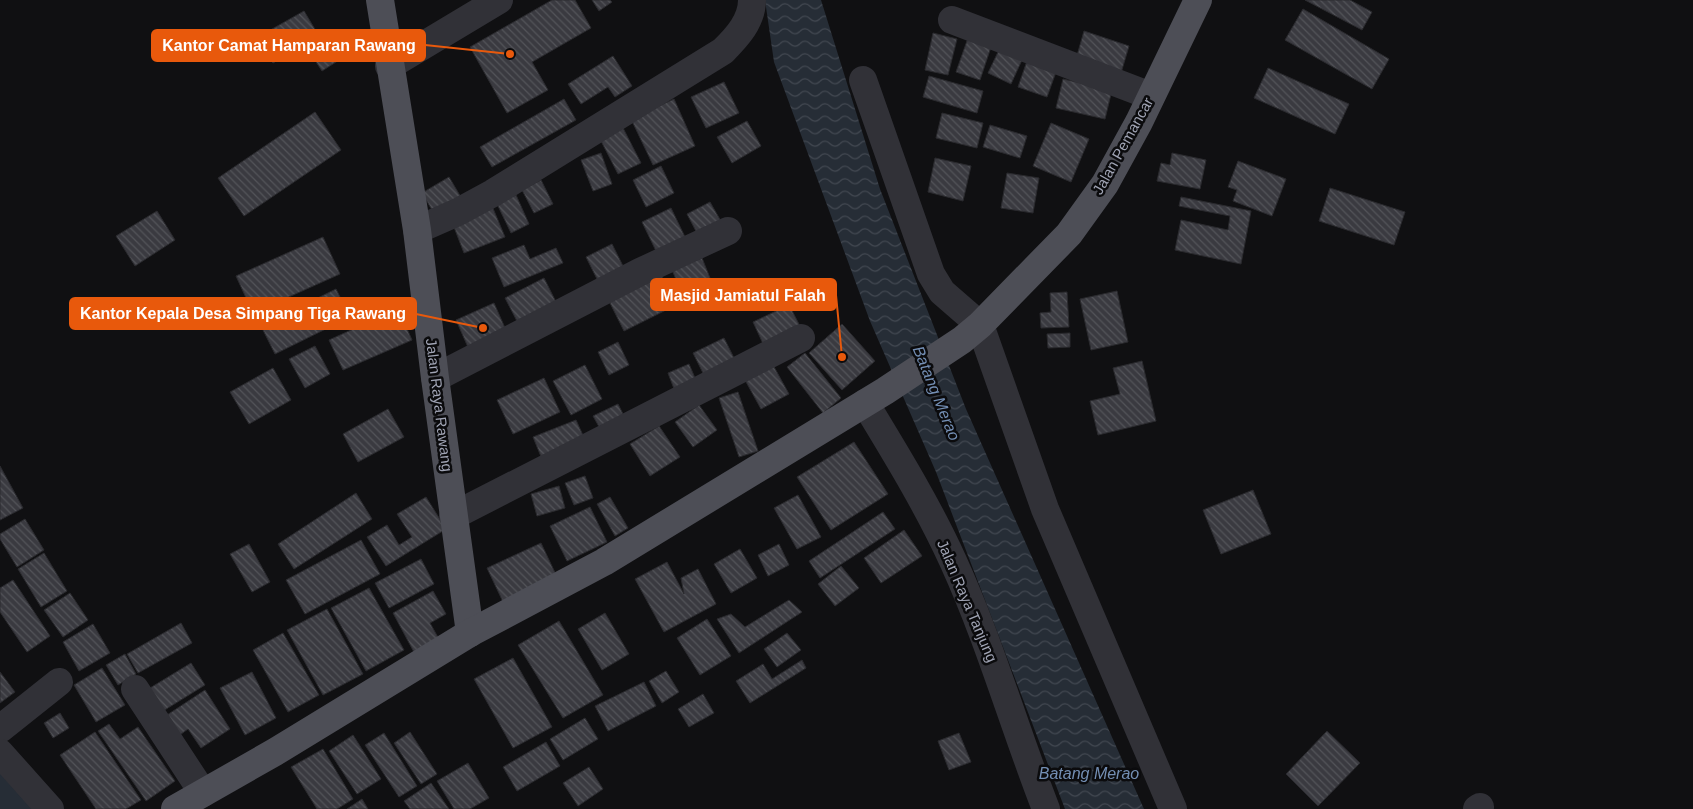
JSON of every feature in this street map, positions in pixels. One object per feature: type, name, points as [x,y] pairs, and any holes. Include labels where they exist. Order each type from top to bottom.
[{"type":"main road","name":"Jalan Raya Rawang","points":[[380,0],[389,66],[417,230],[453,516],[470,633]]},
{"type":"main road","name":"Jalan Pemancar","points":[[175,809],[275,752],[470,633],[604,562],[875,397],[971,333],[1069,234],[1105,184],[1198,0]]},
{"type":"street","points":[[389,66],[499,0]]},
{"type":"street","points":[[417,230],[458,212],[493,193],[722,51],[739,34],[748,19],[752,0]]},
{"type":"street","points":[[952,20],[1151,96]]},
{"type":"street","points":[[863,80],[932,274],[942,292],[971,333],[1173,809]]},
{"type":"street","points":[[435,378],[640,272],[728,231]]},
{"type":"street","points":[[453,516],[801,338]]},
{"type":"street","name":"Jalan Raya Tanjung","points":[[875,397],[910,476],[953,562],[988,648],[1046,809]]},
{"type":"street","points":[[0,729],[59,682]]},
{"type":"street","points":[[135,689],[203,793]]},
{"type":"street","points":[[0,753],[50,809]]},
{"type":"water","name":"Batang Merao","points":[[765,0],[821,0],[880,189],[966,409],[1144,809],[1065,809],[936,472],[870,321],[774,62]]},
{"type":"building","points":[[552,0],[575,0],[591,28],[532,62],[548,90],[507,113],[470,47]]},
{"type":"building","points":[[592,0],[610,0],[612,2],[599,11]]},
{"type":"building","points":[[1305,0],[1350,0],[1372,12],[1362,30]]},
{"type":"building","points":[[1303,9],[1389,59],[1372,89],[1285,40]]},
{"type":"building","points":[[304,11],[319,36],[273,63],[258,37]]},
{"type":"building","points":[[1084,31],[1129,46],[1121,73],[1076,59]]},
{"type":"building","points":[[341,32],[353,51],[322,71],[309,51]]},
{"type":"building","points":[[933,33],[957,39],[948,75],[925,70]]},
{"type":"building","points":[[968,38],[991,47],[980,80],[956,72]]},
{"type":"building","points":[[999,50],[1022,60],[1011,84],[988,73]]},
{"type":"building","points":[[613,56],[632,86],[615,97],[608,87],[581,104],[568,84]]},
{"type":"building","points":[[1027,61],[1056,72],[1047,97],[1018,87]]},
{"type":"building","points":[[1268,68],[1349,104],[1335,134],[1254,98]]},
{"type":"building","points":[[929,76],[983,91],[977,113],[923,97]]},
{"type":"building","points":[[1063,79],[1112,90],[1105,119],[1056,108]]},
{"type":"building","points":[[724,82],[739,113],[706,128],[691,97]]},
{"type":"building","points":[[564,99],[576,120],[492,167],[480,147]]},
{"type":"building","points":[[674,99],[695,146],[653,165],[631,119]]},
{"type":"building","points":[[315,112],[341,150],[244,216],[218,178]]},
{"type":"building","points":[[942,113],[983,123],[977,148],[936,138]]},
{"type":"building","points":[[747,121],[761,146],[732,163],[717,137]]},
{"type":"building","points":[[1051,123],[1089,139],[1071,182],[1033,166]]},
{"type":"building","points":[[990,125],[1027,136],[1020,158],[983,147]]},
{"type":"building","points":[[623,128],[641,163],[618,174],[600,139]]},
{"type":"building","points":[[601,153],[612,184],[593,191],[581,160]]},
{"type":"building","points":[[1172,153],[1206,160],[1200,189],[1157,181],[1161,163],[1170,165]]},
{"type":"building","points":[[935,158],[971,166],[963,201],[928,192]]},
{"type":"building","points":[[1238,161],[1286,179],[1272,216],[1233,201],[1237,190],[1228,187]]},
{"type":"building","points":[[661,166],[674,193],[646,207],[633,180]]},
{"type":"building","points":[[1007,173],[1039,178],[1033,213],[1001,208]]},
{"type":"building","points":[[449,177],[462,199],[435,215],[422,193]]},
{"type":"building","points":[[541,180],[553,204],[534,213],[522,190]]},
{"type":"building","points":[[1330,188],[1405,212],[1394,245],[1319,221]]},
{"type":"building","points":[[516,195],[529,224],[511,233],[497,204]]},
{"type":"building","points":[[1181,197],[1251,211],[1241,264],[1175,250],[1181,220],[1228,230],[1230,216],[1179,206]]},
{"type":"building","points":[[710,202],[722,223],[698,235],[687,214]]},
{"type":"building","points":[[492,206],[505,237],[464,253],[452,222]]},
{"type":"building","points":[[671,208],[686,239],[657,253],[642,222]]},
{"type":"building","points":[[157,211],[175,240],[135,266],[116,236]]},
{"type":"building","points":[[323,237],[340,274],[253,313],[236,276]]},
{"type":"building","points":[[612,244],[625,270],[599,283],[586,257]]},
{"type":"building","points":[[524,245],[530,259],[556,248],[563,263],[504,287],[492,258]]},
{"type":"building","points":[[702,258],[714,288],[685,300],[672,270]]},
{"type":"building","points":[[659,271],[676,305],[624,331],[607,297]]},
{"type":"building","points":[[544,278],[558,306],[519,325],[505,298]]},
{"type":"building","points":[[336,289],[350,317],[275,354],[261,326]]},
{"type":"building","points":[[1117,291],[1128,342],[1091,350],[1080,299]]},
{"type":"building","points":[[1067,292],[1069,327],[1041,328],[1040,313],[1051,312],[1050,293]]},
{"type":"building","points":[[494,303],[509,337],[471,354],[456,320]]},
{"type":"building","points":[[789,305],[802,330],[765,348],[753,322]]},
{"type":"building","points":[[398,309],[412,340],[343,370],[329,340]]},
{"type":"building","points":[[842,324],[875,361],[842,390],[809,353]]},
{"type":"building","points":[[1070,333],[1070,347],[1048,348],[1047,334]]},
{"type":"building","points":[[724,338],[736,362],[705,377],[693,353]]},
{"type":"building","points":[[618,342],[629,365],[609,375],[598,352]]},
{"type":"building","points":[[315,346],[330,374],[305,388],[289,359]]},
{"type":"building","points":[[805,353],[841,398],[823,413],[787,367]]},
{"type":"building","points":[[1142,361],[1156,421],[1098,435],[1090,401],[1120,394],[1113,368]]},
{"type":"building","points":[[689,364],[698,385],[676,394],[668,373]]},
{"type":"building","points":[[585,365],[602,399],[571,415],[553,381]]},
{"type":"building","points":[[773,365],[789,394],[761,409],[745,380]]},
{"type":"building","points":[[273,368],[291,400],[249,424],[230,392]]},
{"type":"building","points":[[544,378],[560,412],[513,434],[497,400]]},
{"type":"building","points":[[738,392],[758,451],[739,457],[719,398]]},
{"type":"building","points":[[618,404],[626,420],[602,432],[593,416]]},
{"type":"building","points":[[699,405],[717,430],[693,447],[675,422]]},
{"type":"building","points":[[388,409],[404,437],[358,462],[343,434]]},
{"type":"building","points":[[576,420],[586,442],[542,459],[533,437]]},
{"type":"building","points":[[659,426],[680,457],[650,476],[630,444]]},
{"type":"building","points":[[854,442],[888,494],[831,530],[797,477]]},
{"type":"building","points":[[0,466],[23,508],[0,520]]},
{"type":"building","points":[[585,476],[593,498],[574,505],[565,483]]},
{"type":"building","points":[[559,486],[565,508],[537,516],[531,494]]},
{"type":"building","points":[[1253,490],[1271,534],[1221,554],[1203,510]]},
{"type":"building","points":[[356,493],[372,519],[294,569],[278,544]]},
{"type":"building","points":[[798,495],[821,537],[797,549],[774,508]]},
{"type":"building","points":[[426,497],[446,529],[386,566],[367,537],[387,525],[399,545],[412,537],[397,514]]},
{"type":"building","points":[[610,497],[628,528],[615,536],[597,504]]},
{"type":"building","points":[[590,507],[607,542],[567,561],[550,526]]},
{"type":"building","points":[[883,512],[895,529],[820,578],[809,561]]},
{"type":"building","points":[[25,519],[44,550],[17,567],[0,539],[0,534]]},
{"type":"building","points":[[904,530],[922,556],[881,583],[864,558]]},
{"type":"building","points":[[361,540],[380,574],[305,614],[286,580]]},
{"type":"building","points":[[541,543],[558,579],[504,604],[487,568]]},
{"type":"building","points":[[249,544],[270,582],[252,592],[230,554]]},
{"type":"building","points":[[779,544],[789,565],[768,576],[758,555]]},
{"type":"building","points":[[740,549],[757,578],[731,593],[714,564]]},
{"type":"building","points":[[44,553],[67,591],[41,607],[18,569]]},
{"type":"building","points":[[421,559],[434,584],[389,608],[375,583]]},
{"type":"building","points":[[667,562],[684,594],[681,578],[698,569],[716,604],[664,632],[635,579]]},
{"type":"building","points":[[841,566],[859,588],[835,606],[818,584]]},
{"type":"building","points":[[13,580],[50,636],[27,652],[0,612],[0,588]]},
{"type":"building","points":[[369,588],[404,650],[366,671],[331,608]]},
{"type":"building","points":[[433,591],[446,614],[430,623],[440,641],[415,654],[393,613]]},
{"type":"building","points":[[70,593],[88,620],[63,637],[44,610]]},
{"type":"building","points":[[789,600],[802,612],[739,653],[717,619],[731,614],[745,627]]},
{"type":"building","points":[[327,609],[363,674],[323,695],[287,630]]},
{"type":"building","points":[[605,613],[629,654],[602,670],[578,629]]},
{"type":"building","points":[[707,619],[731,656],[700,675],[677,638]]},
{"type":"building","points":[[559,621],[603,695],[563,718],[518,645]]},
{"type":"building","points":[[181,623],[192,643],[138,673],[127,654]]},
{"type":"building","points":[[93,624],[110,653],[79,671],[63,642]]},
{"type":"building","points":[[283,633],[319,695],[288,712],[253,650]]},
{"type":"building","points":[[787,633],[801,650],[777,667],[764,649]]},
{"type":"building","points":[[125,654],[136,674],[118,685],[106,665]]},
{"type":"building","points":[[513,658],[552,727],[513,748],[474,679]]},
{"type":"building","points":[[802,660],[806,668],[750,703],[736,681],[763,664],[772,679]]},
{"type":"building","points":[[191,663],[205,685],[163,711],[150,688]]},
{"type":"building","points":[[102,668],[125,705],[96,722],[74,685]]},
{"type":"building","points":[[666,671],[679,692],[662,703],[649,681]]},
{"type":"building","points":[[0,672],[15,692],[0,703]]},
{"type":"building","points":[[252,672],[276,718],[245,735],[220,688]]},
{"type":"building","points":[[644,682],[656,706],[608,731],[595,706]]},
{"type":"building","points":[[205,690],[230,729],[201,748],[188,729],[177,737],[164,717]]},
{"type":"building","points":[[703,694],[714,713],[689,727],[678,709]]},
{"type":"building","points":[[60,713],[69,728],[53,738],[44,723]]},
{"type":"building","points":[[585,718],[598,739],[563,760],[550,739]]},
{"type":"building","points":[[109,724],[120,739],[138,727],[175,781],[146,801],[98,731]]},
{"type":"building","points":[[1327,731],[1360,763],[1318,806],[1286,774]]},
{"type":"building","points":[[95,732],[141,800],[126,809],[96,809],[60,755]]},
{"type":"building","points":[[410,732],[437,774],[421,784],[394,743]]},
{"type":"building","points":[[384,733],[417,786],[399,797],[365,745]]},
{"type":"building","points":[[959,733],[971,762],[949,770],[938,741]]},
{"type":"building","points":[[353,735],[381,779],[357,794],[329,751]]},
{"type":"building","points":[[546,742],[560,766],[517,791],[503,767]]},
{"type":"building","points":[[323,749],[353,799],[337,809],[317,809],[291,767]]},
{"type":"building","points":[[468,763],[489,798],[470,809],[454,809],[437,781]]},
{"type":"building","points":[[589,767],[603,789],[578,806],[563,783]]},
{"type":"building","points":[[431,783],[449,809],[410,809],[404,801]]},
{"type":"building","points":[[362,799],[368,809],[347,809]]},
{"type":"waterway","points":[[0,781],[24,809]]},
{"type":"place","name":"Kantor Camat Hamparan Rawang","points":[[510,54]]},
{"type":"place","name":"Kantor Kepala Desa Simpang Tiga Rawang","points":[[483,328]]},
{"type":"place","name":"Masjid Jamiatul Falah","points":[[842,357]]}]
